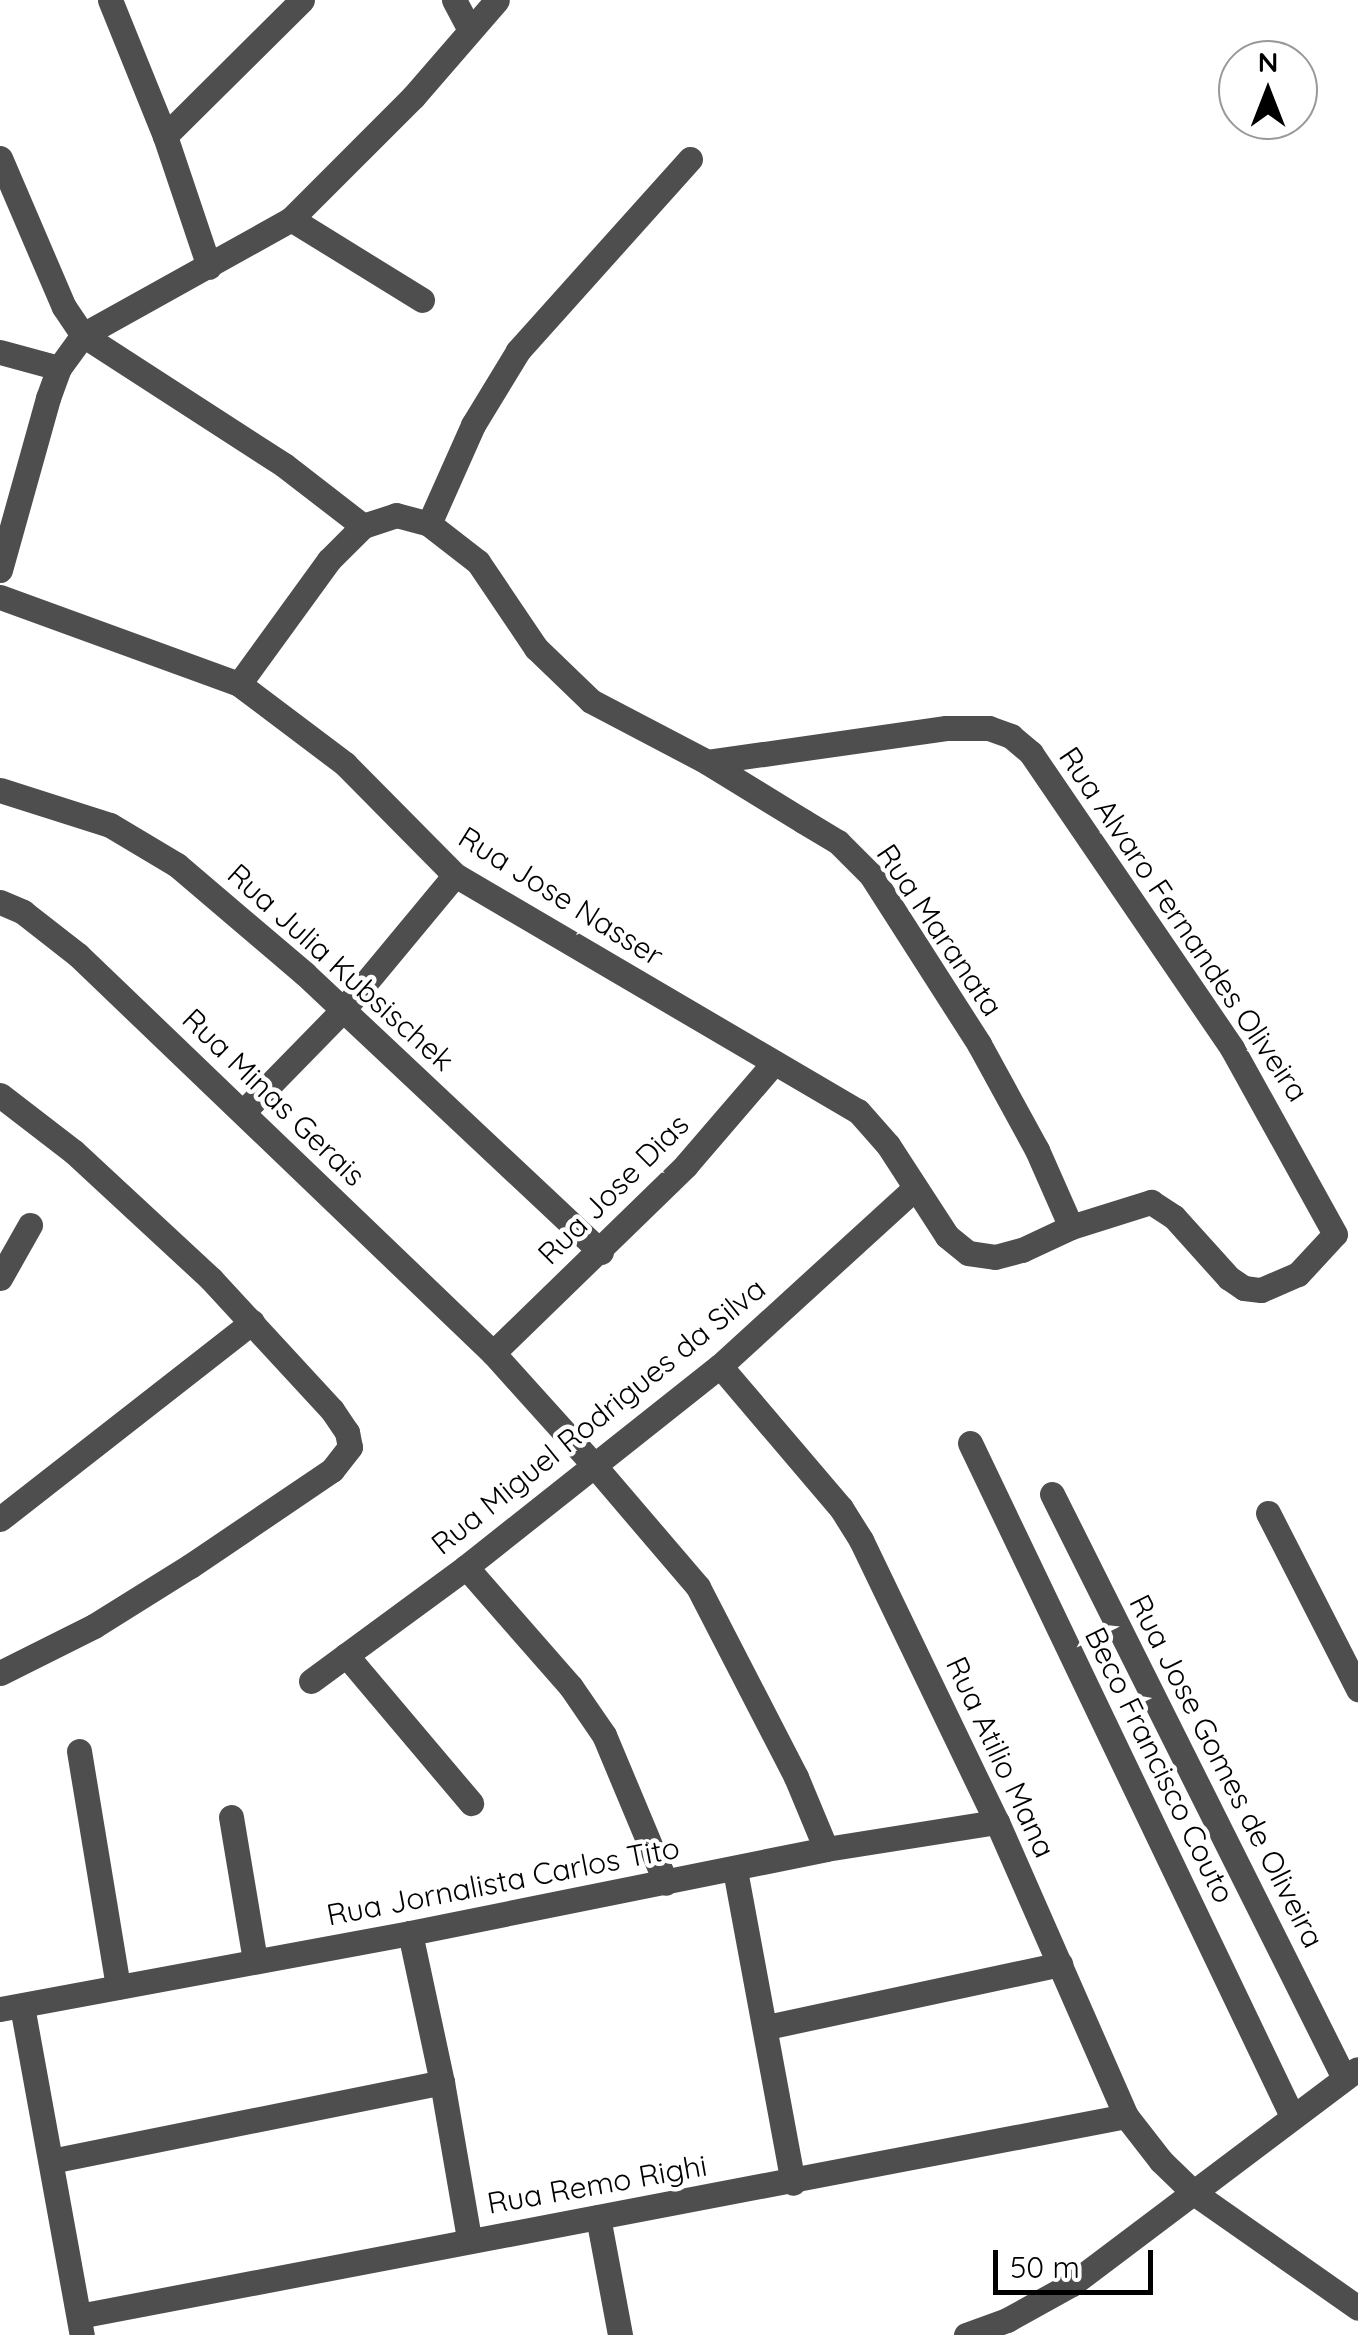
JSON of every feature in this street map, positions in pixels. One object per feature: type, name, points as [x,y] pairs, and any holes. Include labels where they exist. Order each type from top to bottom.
[{"type":"street","points":[[110,0],[165,136],[209,267]]},
{"type":"street","points":[[454,0],[468,28]]},
{"type":"street","points":[[0,570],[60,368],[83,335],[291,219],[413,97],[468,28],[497,0]]},
{"type":"street","points":[[165,136],[295,3]]},
{"type":"street","points":[[0,158],[64,306],[83,335],[284,465],[362,526]]},
{"type":"street","points":[[239,684],[329,560],[362,526],[396,515],[430,524],[473,424],[518,351],[690,159]]},
{"type":"street","points":[[291,219],[422,300]]},
{"type":"street","points":[[0,352],[60,368]]},
{"type":"street","name":"Rua Maranata","points":[[430,524],[478,562],[536,648],[592,701],[707,762],[838,842],[870,875],[979,1044],[1037,1150],[1072,1227]]},
{"type":"street","name":"Rua Jose Nasser","points":[[0,597],[239,684],[344,764],[455,875],[858,1111],[888,1145],[914,1189]]},
{"type":"street","name":"Rua Alvaro Fernandes Oliveira","points":[[707,762],[946,728],[990,728],[1012,736],[1031,753],[1232,1048],[1347,1229],[1298,1274],[1261,1290],[1244,1288],[1229,1278],[1174,1217],[1151,1202],[1072,1227],[1022,1250],[980,1257],[947,1236],[914,1189]]},
{"type":"street","name":"Rua Julia Kubsischek","points":[[0,790],[110,824],[146,842],[343,1010],[601,1252]]},
{"type":"street","points":[[244,1112],[343,1010],[455,875]]},
{"type":"street","name":"Rua Minas Gerais","points":[[0,902],[23,912],[78,954],[493,1353],[593,1464],[698,1586],[796,1777],[826,1849]]},
{"type":"street","name":"Rua Jose Dias","points":[[493,1353],[686,1166],[773,1064]]},
{"type":"street","points":[[0,1094],[74,1152],[252,1322],[332,1410],[347,1432],[350,1447],[332,1470],[94,1626],[0,1673]]},
{"type":"street","name":"Rua Miguel Rodrigues da Silva","points":[[311,1681],[466,1567],[720,1366],[914,1189]]},
{"type":"street","points":[[0,1278],[30,1226]]},
{"type":"street","points":[[0,1518],[252,1322]]},
{"type":"street","name":"Rua Atilio Mana","points":[[720,1366],[840,1508],[861,1540],[997,1822],[1126,2116],[1161,2161],[1194,2193],[1358,2308]]},
{"type":"street","name":"Beco Francisco Couto","points":[[970,1443],[1292,2116]]},
{"type":"street","name":"Rua Jose Gomes de Oliveira","points":[[1052,1494],[1351,2073]]},
{"type":"street","points":[[1268,1513],[1358,1689]]},
{"type":"street","points":[[466,1567],[571,1686],[604,1735],[666,1882]]},
{"type":"street","points":[[346,1655],[471,1803]]},
{"type":"street","points":[[79,1751],[118,1987]]},
{"type":"street","points":[[231,1817],[255,1961]]},
{"type":"street","name":"Rua Jornalista Carlos Tito","points":[[11,2008],[410,1934],[826,1849],[997,1822]]},
{"type":"street","points":[[734,1870],[767,2028],[792,2183]]},
{"type":"street","points":[[410,1934],[442,2082],[468,2239]]},
{"type":"street","points":[[767,2028],[1060,1964]]},
{"type":"street","points":[[11,2008],[50,2160],[81,2325]]},
{"type":"street","points":[[966,2335],[1007,2320],[1072,2284],[1351,2073]]},
{"type":"street","points":[[50,2160],[442,2082]]},
{"type":"street","name":"Rua Remo Righi","points":[[81,2325],[468,2239],[792,2183],[1126,2116]]},
{"type":"street","points":[[598,2218],[620,2335]]}]
